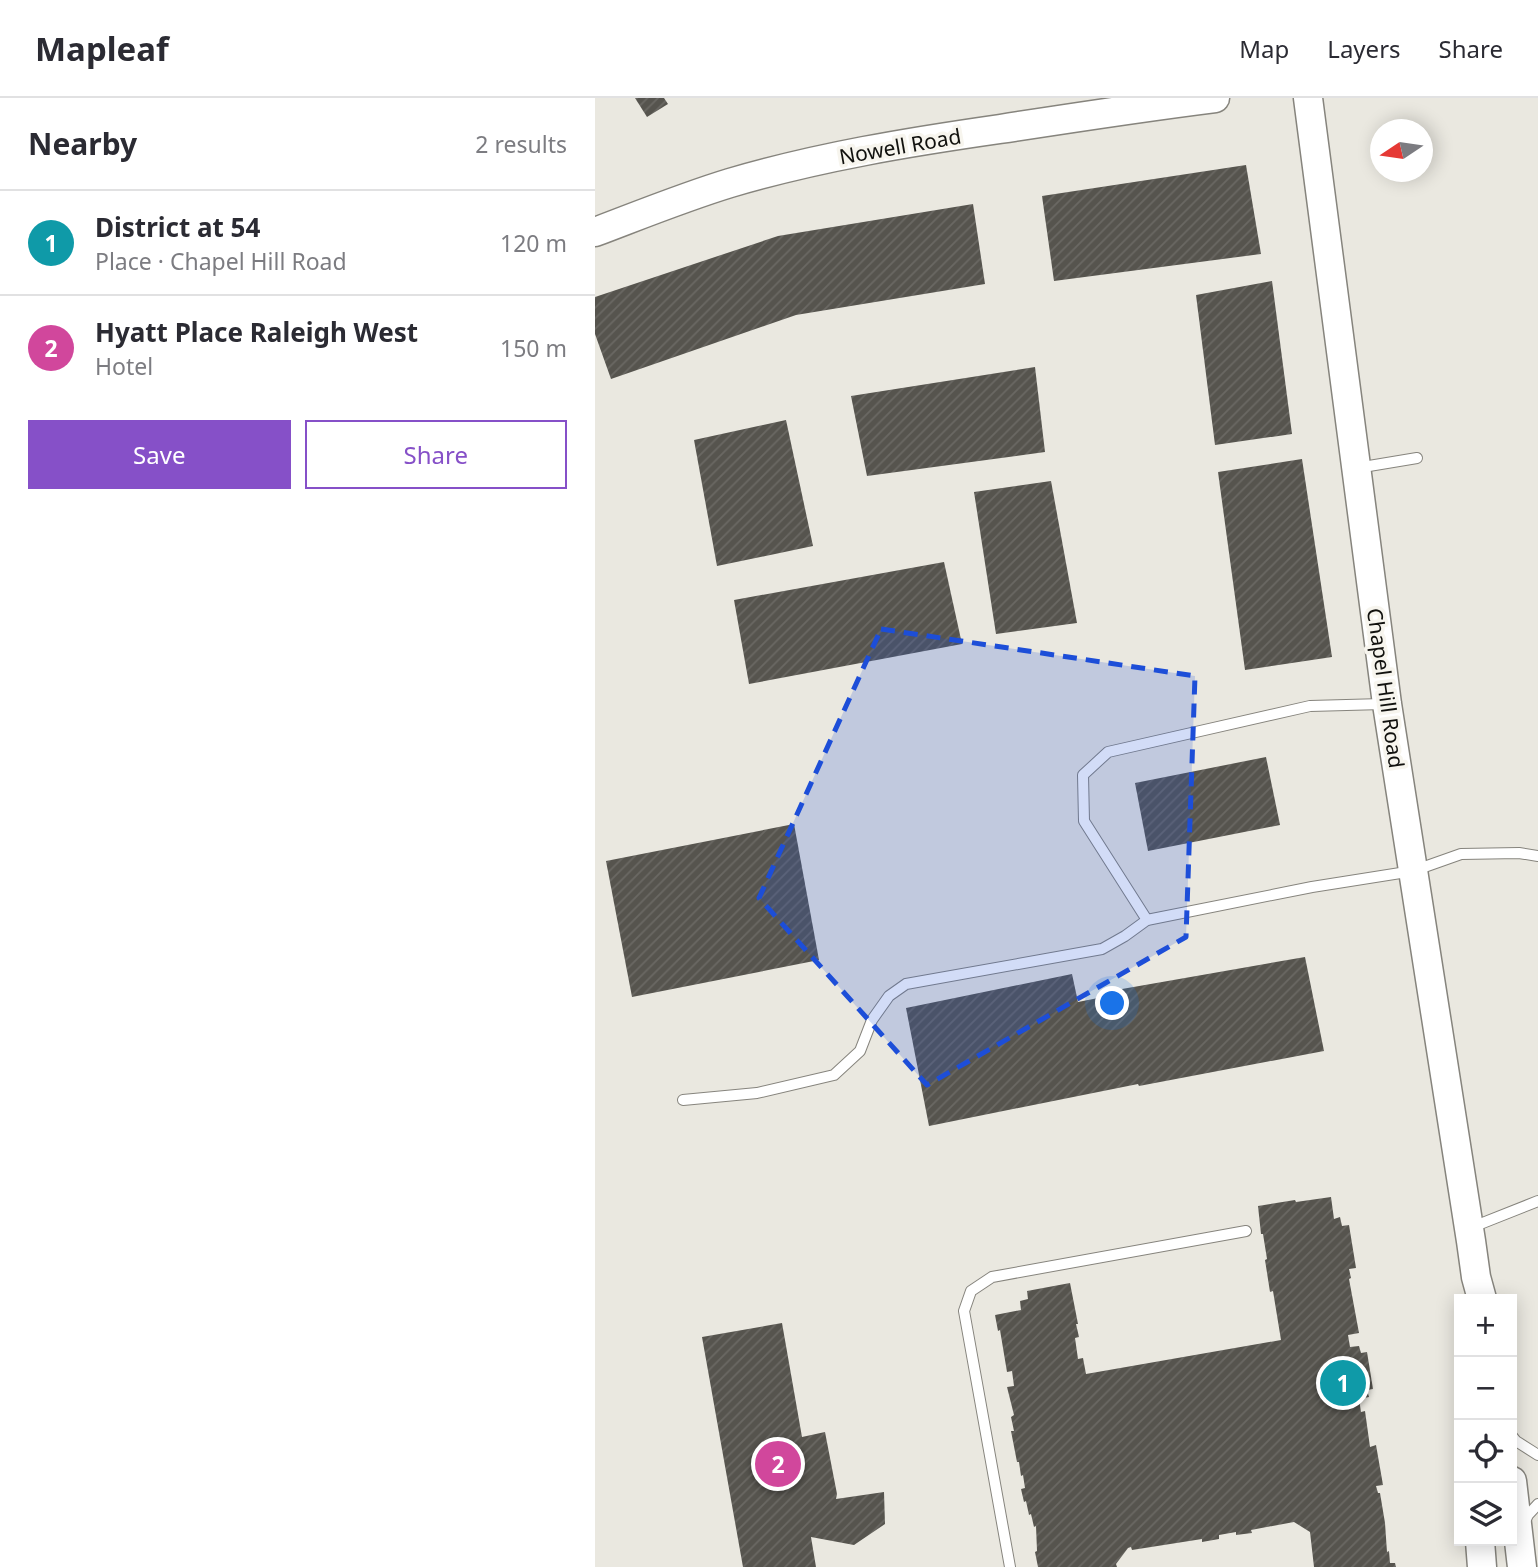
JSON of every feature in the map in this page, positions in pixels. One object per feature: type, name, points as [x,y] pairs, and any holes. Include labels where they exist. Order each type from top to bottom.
[{"type":"main road","name":"Nowell Road","points":[[595,232],[731,183],[840,156],[907,142],[1215,98]]},
{"type":"main road","name":"Chapel Hill Road","points":[[1308,98],[1387,704],[1469,1228],[1476,1292]]},
{"type":"main road","points":[[1512,1483],[1522,1567]]},
{"type":"main road","points":[[1480,1546],[1482,1567]]},
{"type":"lane","points":[[1357,468],[1417,458]]},
{"type":"lane","points":[[1147,920],[1084,821],[1083,775],[1108,752],[1310,706],[1387,704]]},
{"type":"lane","points":[[683,1100],[757,1093],[834,1075],[860,1051],[872,1020],[889,996],[906,984],[1102,949],[1147,920],[1312,887],[1413,871],[1461,854],[1519,853],[1538,856]]},
{"type":"lane","points":[[1469,1228],[1538,1201]]},
{"type":"lane","points":[[1010,1567],[964,1311],[971,1291],[992,1277],[1246,1231]]},
{"type":"lane","points":[[1517,1442],[1538,1455]]},
{"type":"lane","points":[[1518,1536],[1528,1515],[1538,1504]]},
{"type":"highlighted area","points":[[881,629],[1195,676],[1186,937],[927,1085],[759,898]]},
{"type":"building","points":[[635,98],[664,98],[668,104],[647,117]]},
{"type":"building","points":[[1246,165],[1261,254],[1054,281],[1042,196]]},
{"type":"building","points":[[973,204],[985,284],[796,315],[611,379],[595,334],[595,297],[778,236]]},
{"type":"building","points":[[1272,281],[1292,434],[1215,445],[1196,295]]},
{"type":"building","points":[[1035,367],[1045,452],[867,476],[851,396]]},
{"type":"building","points":[[786,420],[813,546],[717,566],[694,440]]},
{"type":"building","points":[[1302,459],[1332,657],[1245,670],[1218,472]]},
{"type":"building","points":[[1051,481],[1077,623],[996,634],[974,492]]},
{"type":"building","points":[[944,562],[962,644],[749,684],[734,600]]},
{"type":"building","points":[[1266,757],[1280,825],[1148,851],[1135,783]]},
{"type":"building","points":[[794,824],[819,960],[632,997],[606,861]]},
{"type":"building","points":[[1305,957],[1324,1051],[1139,1086],[1138,1084],[929,1126],[906,1008],[1072,974],[1078,1002],[1123,993],[1122,989]]},
{"type":"building","points":[[1331,1197],[1334,1219],[1340,1217],[1342,1226],[1349,1225],[1356,1268],[1349,1269],[1349,1279],[1359,1333],[1348,1335],[1350,1347],[1359,1346],[1361,1353],[1367,1352],[1373,1389],[1367,1390],[1369,1397],[1359,1399],[1361,1412],[1365,1411],[1370,1447],[1376,1445],[1383,1485],[1376,1486],[1380,1493],[1385,1523],[1387,1552],[1389,1551],[1390,1563],[1395,1563],[1396,1567],[1314,1567],[1310,1532],[1294,1522],[1251,1530],[1252,1533],[1219,1535],[1219,1539],[1202,1542],[1202,1539],[1132,1550],[1131,1547],[1116,1564],[1117,1567],[1038,1567],[1035,1552],[1036,1526],[1034,1527],[1031,1514],[1029,1515],[1026,1501],[1024,1502],[1021,1489],[1025,1488],[1023,1475],[1021,1476],[1017,1462],[1011,1431],[1014,1431],[1011,1417],[1014,1415],[1007,1387],[1014,1386],[1012,1371],[1007,1372],[995,1315],[1021,1310],[1020,1301],[1028,1299],[1027,1291],[1070,1283],[1078,1324],[1079,1337],[1075,1338],[1078,1359],[1083,1358],[1086,1374],[1281,1340],[1273,1291],[1270,1292],[1258,1206]]},
{"type":"building","points":[[782,1323],[802,1437],[825,1432],[836,1499],[884,1492],[885,1524],[854,1545],[811,1537],[816,1567],[743,1567],[702,1337]]},
{"type":"place","name":"District at 54","points":[[1343,1383]]},
{"type":"place","name":"Hyatt Place Raleigh West","points":[[778,1464]]}]
